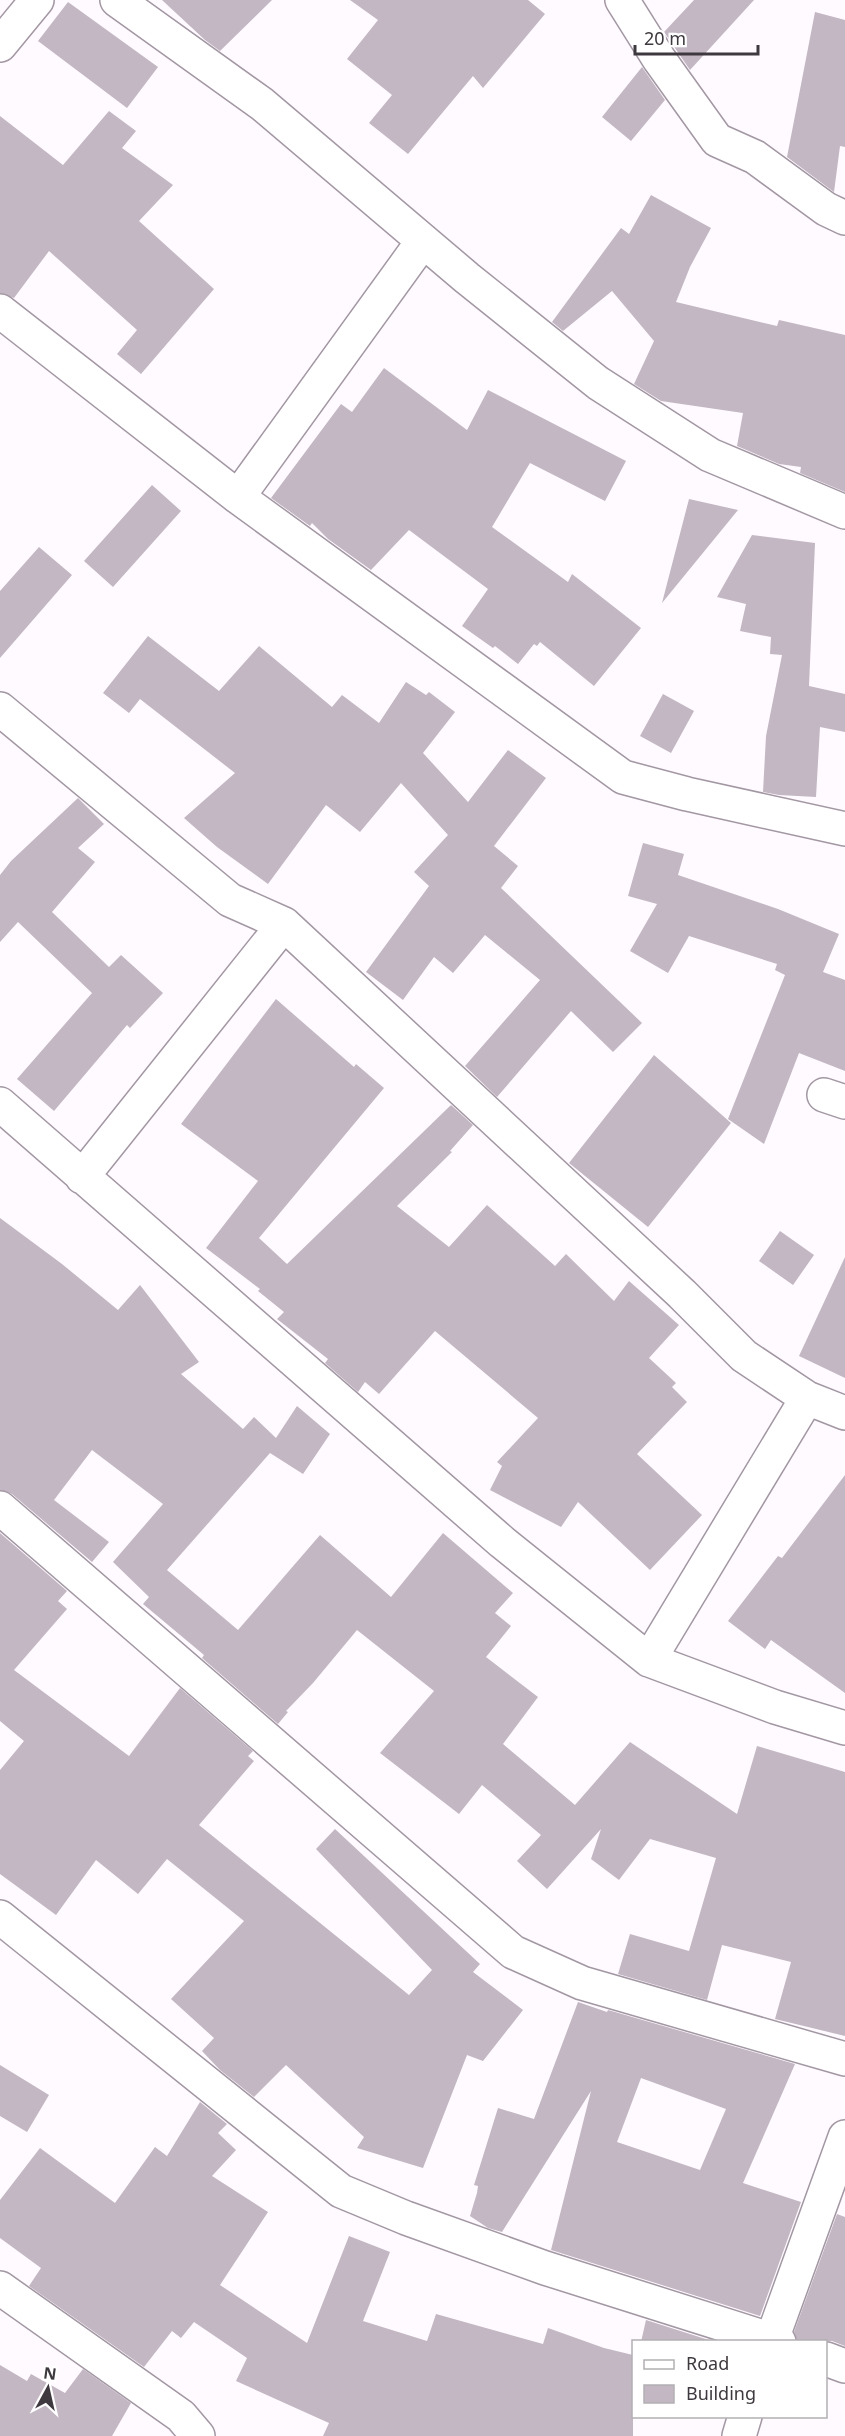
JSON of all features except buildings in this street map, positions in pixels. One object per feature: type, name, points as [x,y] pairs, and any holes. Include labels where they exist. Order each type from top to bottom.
[{"type":"street","points":[[0,45],[37,0]]},
{"type":"street","points":[[117,0],[262,104],[423,241],[607,389],[710,455],[845,512]]},
{"type":"street","points":[[622,0],[717,141],[755,157],[826,209],[845,218]]},
{"type":"street","points":[[238,497],[423,241]]},
{"type":"street","points":[[0,312],[238,497],[623,777],[687,794],[845,829]]},
{"type":"street","points":[[0,709],[230,900],[284,924],[682,1294],[744,1356],[807,1398],[845,1413]]},
{"type":"street","points":[[82,1177],[284,924]]},
{"type":"street","points":[[0,1104],[502,1542],[649,1660],[775,1707],[845,1728]]},
{"type":"street","points":[[649,1660],[807,1398]]},
{"type":"street","points":[[0,1508],[513,1952],[582,1983],[845,2059]]},
{"type":"street","points":[[0,1917],[340,2191],[406,2218],[545,2268],[771,2340]]},
{"type":"street","points":[[774,2340],[845,2137]]},
{"type":"street","points":[[0,2288],[182,2415],[198,2436]]},
{"type":"street","points":[[827,2360],[845,2366]]},
{"type":"street","points":[[739,2436],[744,2418]]}]
